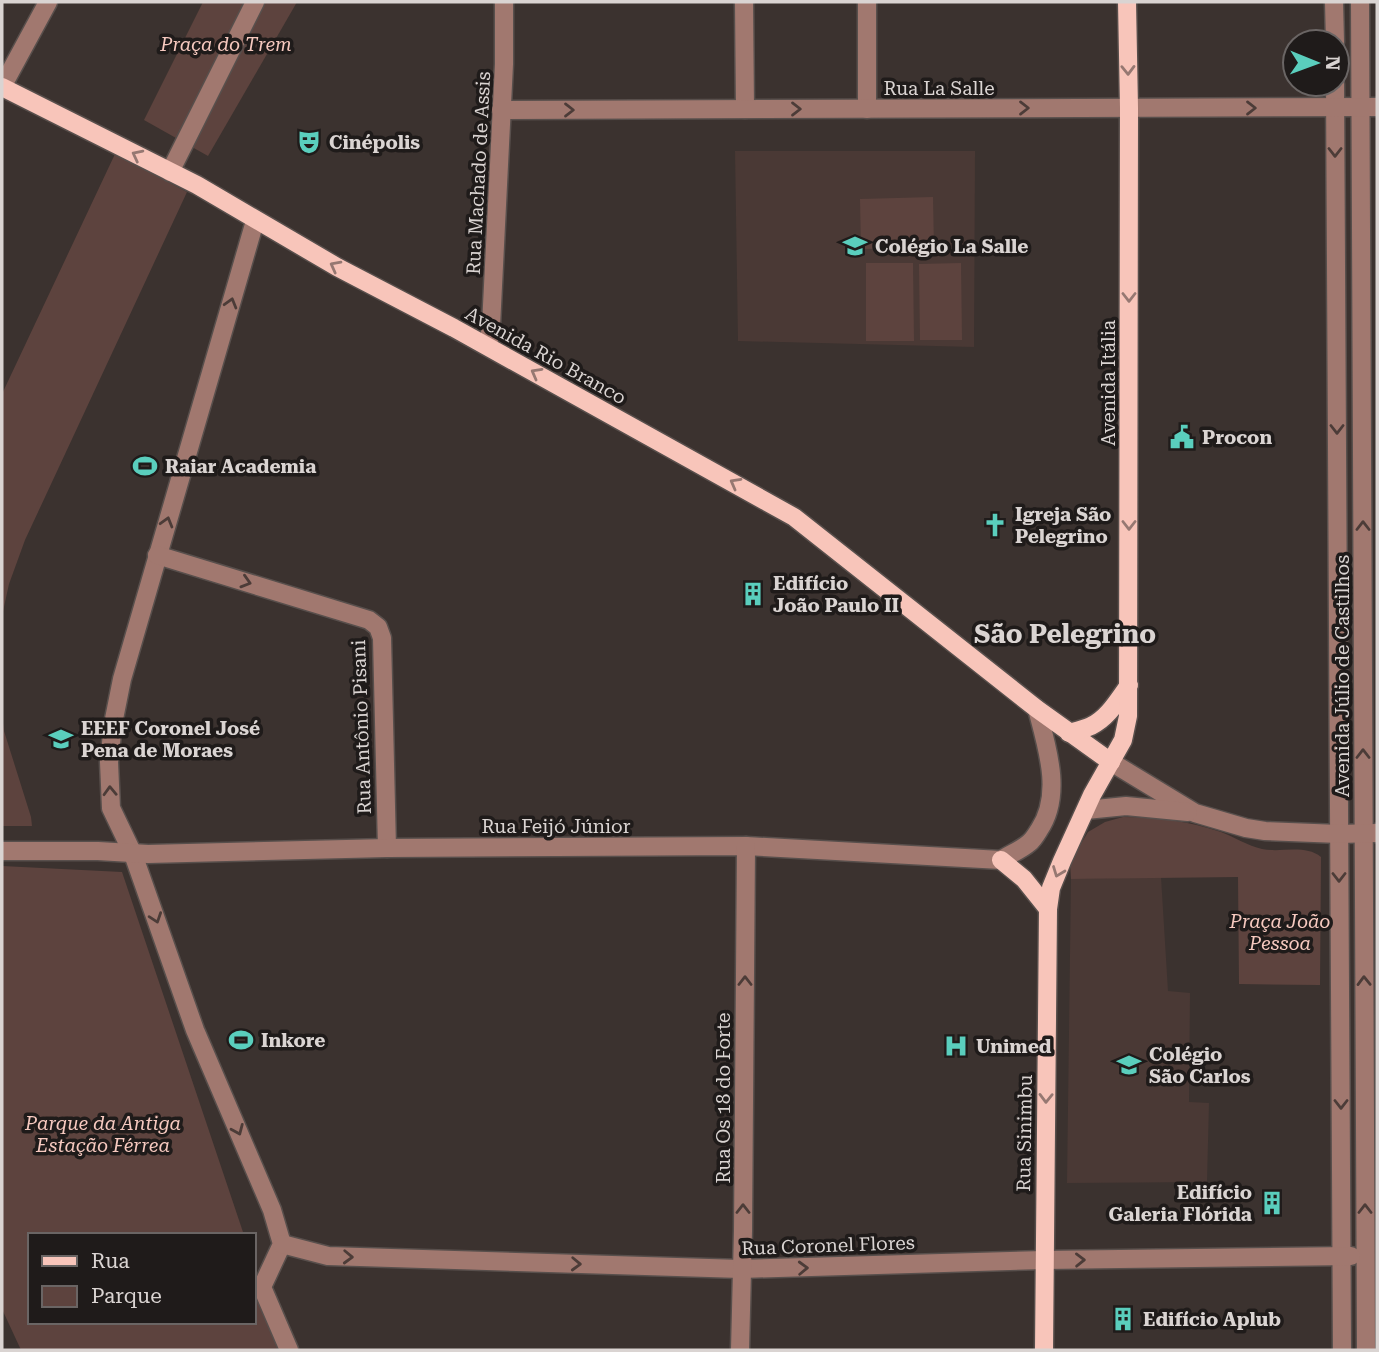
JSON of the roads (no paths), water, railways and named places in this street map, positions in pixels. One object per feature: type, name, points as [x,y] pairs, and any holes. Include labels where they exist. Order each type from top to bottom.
[{"type":"main road","name":"Avenida Itália","points":[[1111,762],[1123,740],[1128,716],[1129,685],[1127,2]]},
{"type":"main road","name":"Avenida Rio Branco","points":[[2,87],[197,185],[337,267],[488,346],[794,517],[1037,709],[1111,762]]},
{"type":"main road","points":[[1069,733],[1090,727],[1104,716],[1129,685]]},
{"type":"main road","name":"Rua Sinimbu","points":[[1044,1350],[1048,909],[1051,888],[1092,795],[1111,762]]},
{"type":"main road","points":[[1001,860],[1024,879],[1048,909]]},
{"type":"street","points":[[2,87],[48,2]]},
{"type":"street","points":[[170,172],[255,2]]},
{"type":"street","name":"Rua Machado de Assis","points":[[488,346],[504,64],[504,2]]},
{"type":"street","points":[[744,2],[745,109]]},
{"type":"street","points":[[867,2],[867,109]]},
{"type":"street","points":[[1335,28],[1334,9],[1360,9]]},
{"type":"street","name":"Avenida Júlio de Castilhos","points":[[1360,9],[1369,107],[1361,205],[1363,643],[1370,833],[1364,1061],[1371,1256],[1366,1350]]},
{"type":"street","name":"Avenida Júlio de Castilhos","points":[[1335,98],[1342,1350]]},
{"type":"street","name":"Rua La Salle","points":[[501,110],[1369,107]]},
{"type":"street","points":[[1335,205],[1361,205]]},
{"type":"street","points":[[255,221],[122,679],[109,762],[111,808],[133,854],[195,1030],[272,1210],[282,1244],[262,1287],[289,1350]]},
{"type":"street","points":[[1336,380],[1362,381]]},
{"type":"street","points":[[1337,471],[1362,472]]},
{"type":"street","name":"Rua Antônio Pisani","points":[[157,555],[369,620],[378,627],[382,638],[387,848]]},
{"type":"street","points":[[1337,555],[1363,556]]},
{"type":"street","points":[[1338,642],[1363,643]]},
{"type":"street","points":[[1001,860],[1031,842],[1045,822],[1049,809],[1051,772],[1037,709]]},
{"type":"street","points":[[1111,762],[1195,813]]},
{"type":"street","points":[[1086,810],[1126,806],[1195,813],[1255,830],[1370,833]]},
{"type":"street","name":"Rua Feijó Júnior","points":[[2,851],[98,851],[133,854],[387,848],[746,846],[1001,860]]},
{"type":"street","name":"Rua Os 18 do Forte","points":[[740,1350],[746,846]]},
{"type":"street","points":[[1340,1060],[1364,1061]]},
{"type":"street","name":"Rua Coronel Flores","points":[[282,1244],[328,1256],[741,1269],[1044,1260],[1371,1256]]},
{"type":"place","name":"Cinépolis","points":[[309,142]]},
{"type":"place","name":"Colégio La Salle","points":[[855,246]]},
{"type":"place","name":"Procon","points":[[1182,437]]},
{"type":"place","name":"Raiar Academia","points":[[145,466]]},
{"type":"place","name":"Igreja São Pelegrino","points":[[995,525]]},
{"type":"place","name":"Edifício João Paulo II","points":[[753,594]]},
{"type":"place","name":"EEEF Coronel José Pena de Moraes","points":[[61,739]]},
{"type":"place","name":"Inkore","points":[[241,1040]]},
{"type":"place","name":"Unimed","points":[[956,1046]]},
{"type":"place","name":"Colégio São Carlos","points":[[1129,1065]]},
{"type":"place","name":"Edifício Galeria Flórida","points":[[1272,1203]]},
{"type":"place","name":"Edifício Aplub","points":[[1123,1319]]},
{"type":"district","name":"São Pelegrino","points":[[1065,634]]},
{"type":"park label","name":"Praça do Trem","points":[[226,44]]},
{"type":"park label","name":"Praça João Pessoa","points":[[1280,932]]},
{"type":"park label","name":"Parque da Antiga Estação Férrea","points":[[103,1134]]}]
